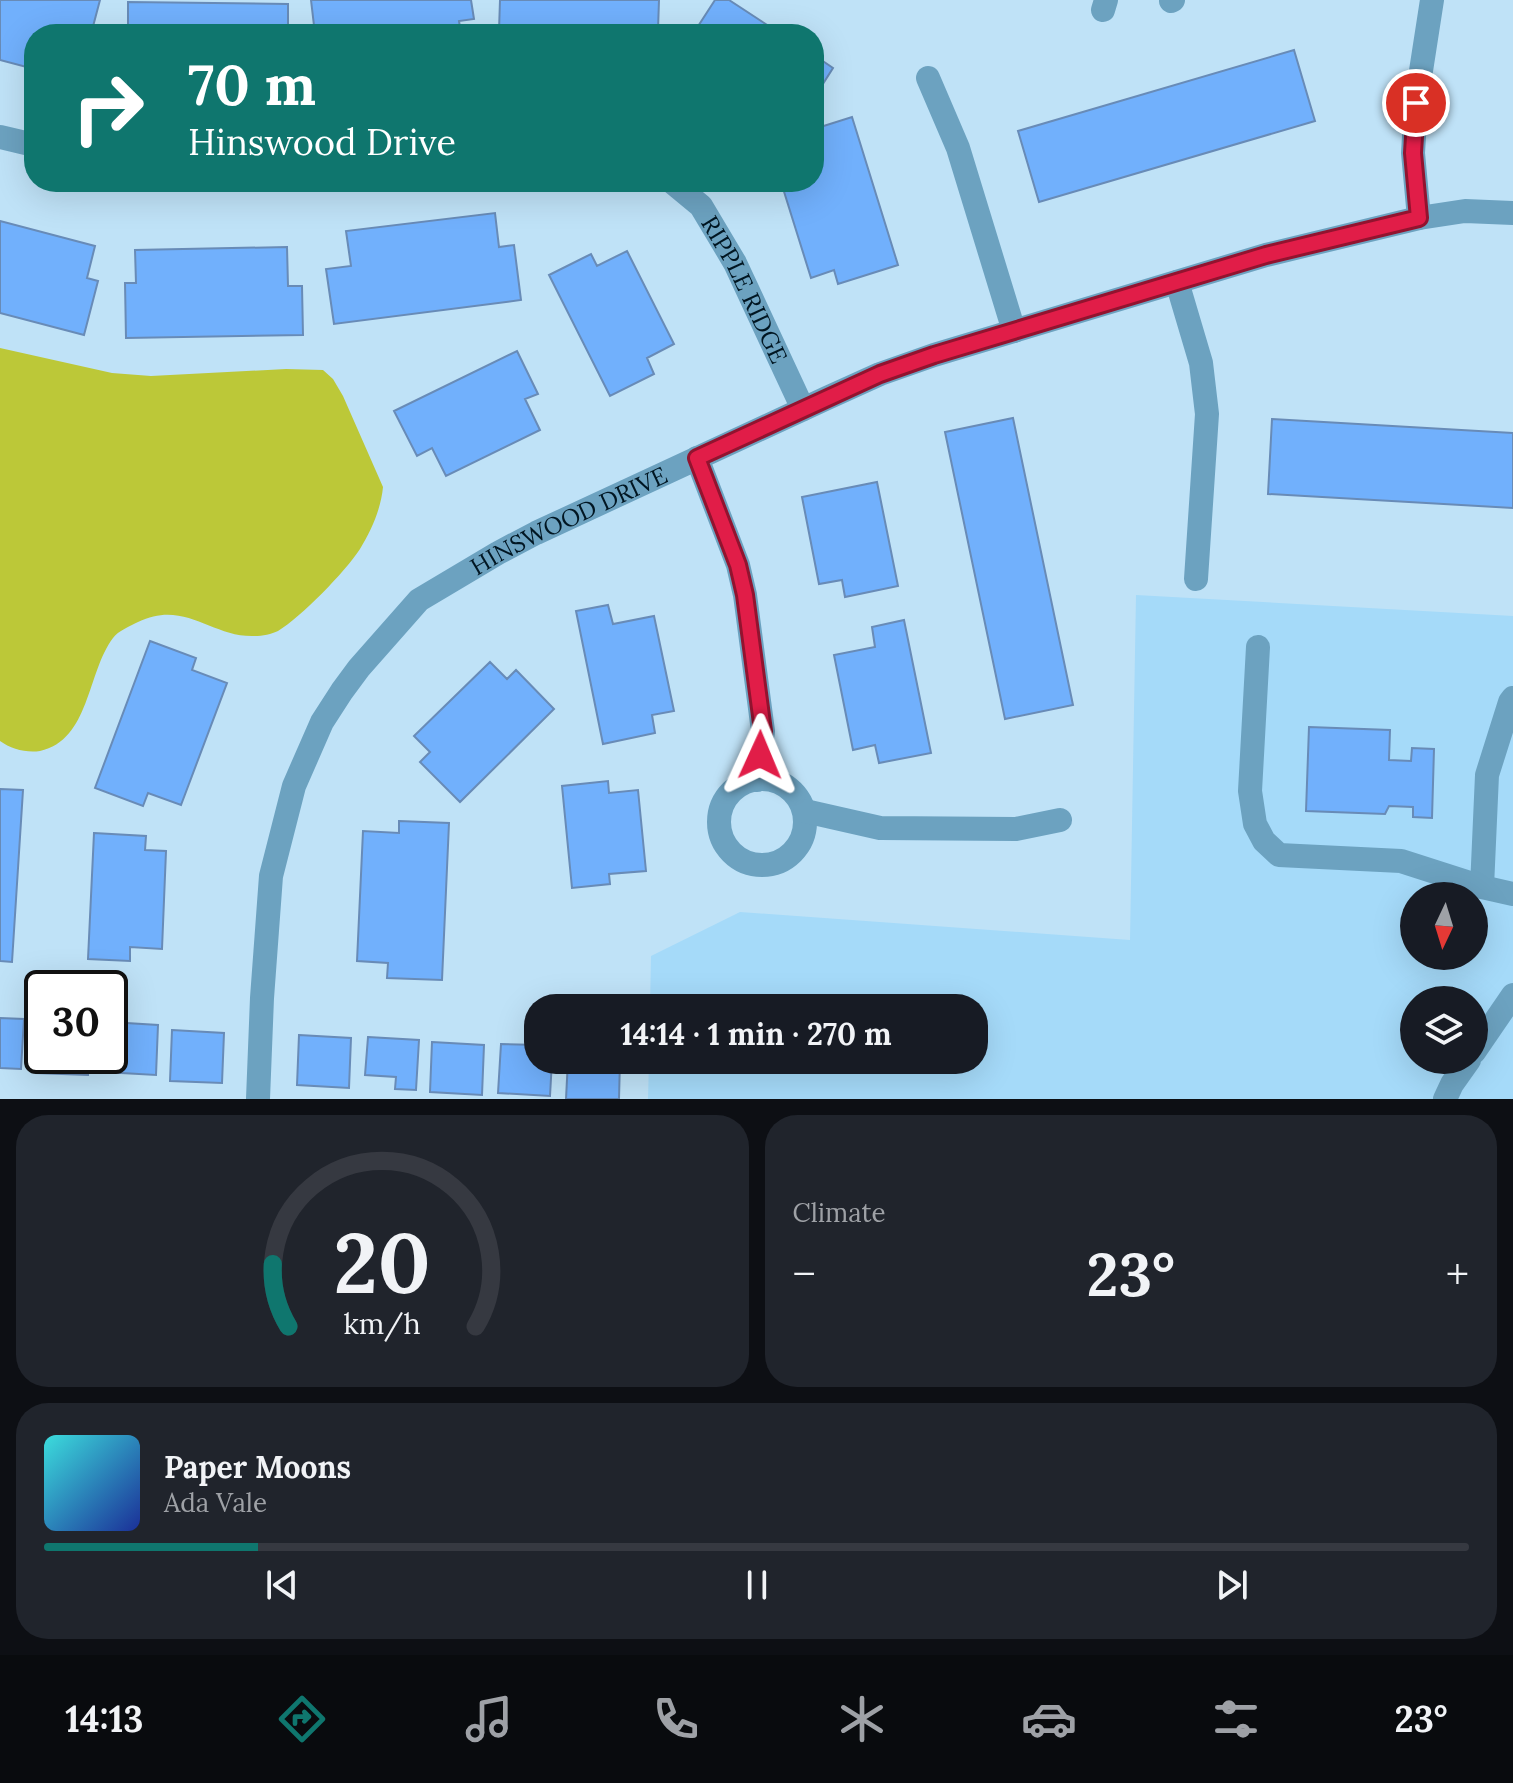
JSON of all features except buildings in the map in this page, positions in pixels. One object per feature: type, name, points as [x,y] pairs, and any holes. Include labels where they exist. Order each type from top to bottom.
[{"type":"street","points":[[1419,218],[1413,153],[1416,103],[1432,0]]},
{"type":"street","points":[[928,78],[958,148],[1014,331]]},
{"type":"street","points":[[0,137],[24,143]]},
{"type":"street","name":"RIPPLE RIDGE","points":[[684,192],[701,206],[735,263],[803,409]]},
{"type":"street","name":"HINSWOOD DRIVE","points":[[258,1099],[271,876],[294,786],[322,722],[342,691],[419,600],[511,546],[880,374],[1266,255],[1419,218],[1465,211],[1513,213]]},
{"type":"street","points":[[1177,282],[1201,363],[1207,414],[1196,579]]},
{"type":"street","points":[[697,458],[738,565],[745,595],[763,731],[757,780]]},
{"type":"street","points":[[1258,647],[1250,791],[1255,824],[1264,841],[1279,855],[1401,861],[1466,882]]},
{"type":"street","points":[[1482,882],[1487,775],[1513,698]]},
{"type":"street","points":[[775,780],[799,798],[805,811],[806,826],[794,853],[768,866],[739,860],[721,838],[718,824],[720,811],[735,788],[747,781],[775,780]]},
{"type":"street","points":[[805,811],[880,828],[1016,829],[1060,820]]},
{"type":"street","points":[[1488,888],[1513,894]]},
{"type":"street","points":[[1488,1032],[1513,995]]},
{"type":"street","points":[[1445,1099],[1459,1074]]},
{"type":"shaded area","points":[[0,348],[112,373],[151,376],[323,370],[333,379],[343,396],[383,487],[378,512],[368,535],[334,581],[298,616],[276,632],[258,636],[240,635],[170,615],[155,616],[124,629],[104,652],[86,703],[69,733],[56,744],[40,751],[24,751],[9,746],[0,741]]},
{"type":"shaded area","points":[[1136,595],[1513,616],[1513,1099],[648,1099],[649,1074],[988,1074],[988,994],[650,994],[651,956],[740,912],[1130,940]]},
{"type":"route","points":[[760,755],[763,731],[745,595],[738,565],[697,458],[880,374],[934,355],[1266,255],[1419,218],[1413,153],[1416,103]]}]
